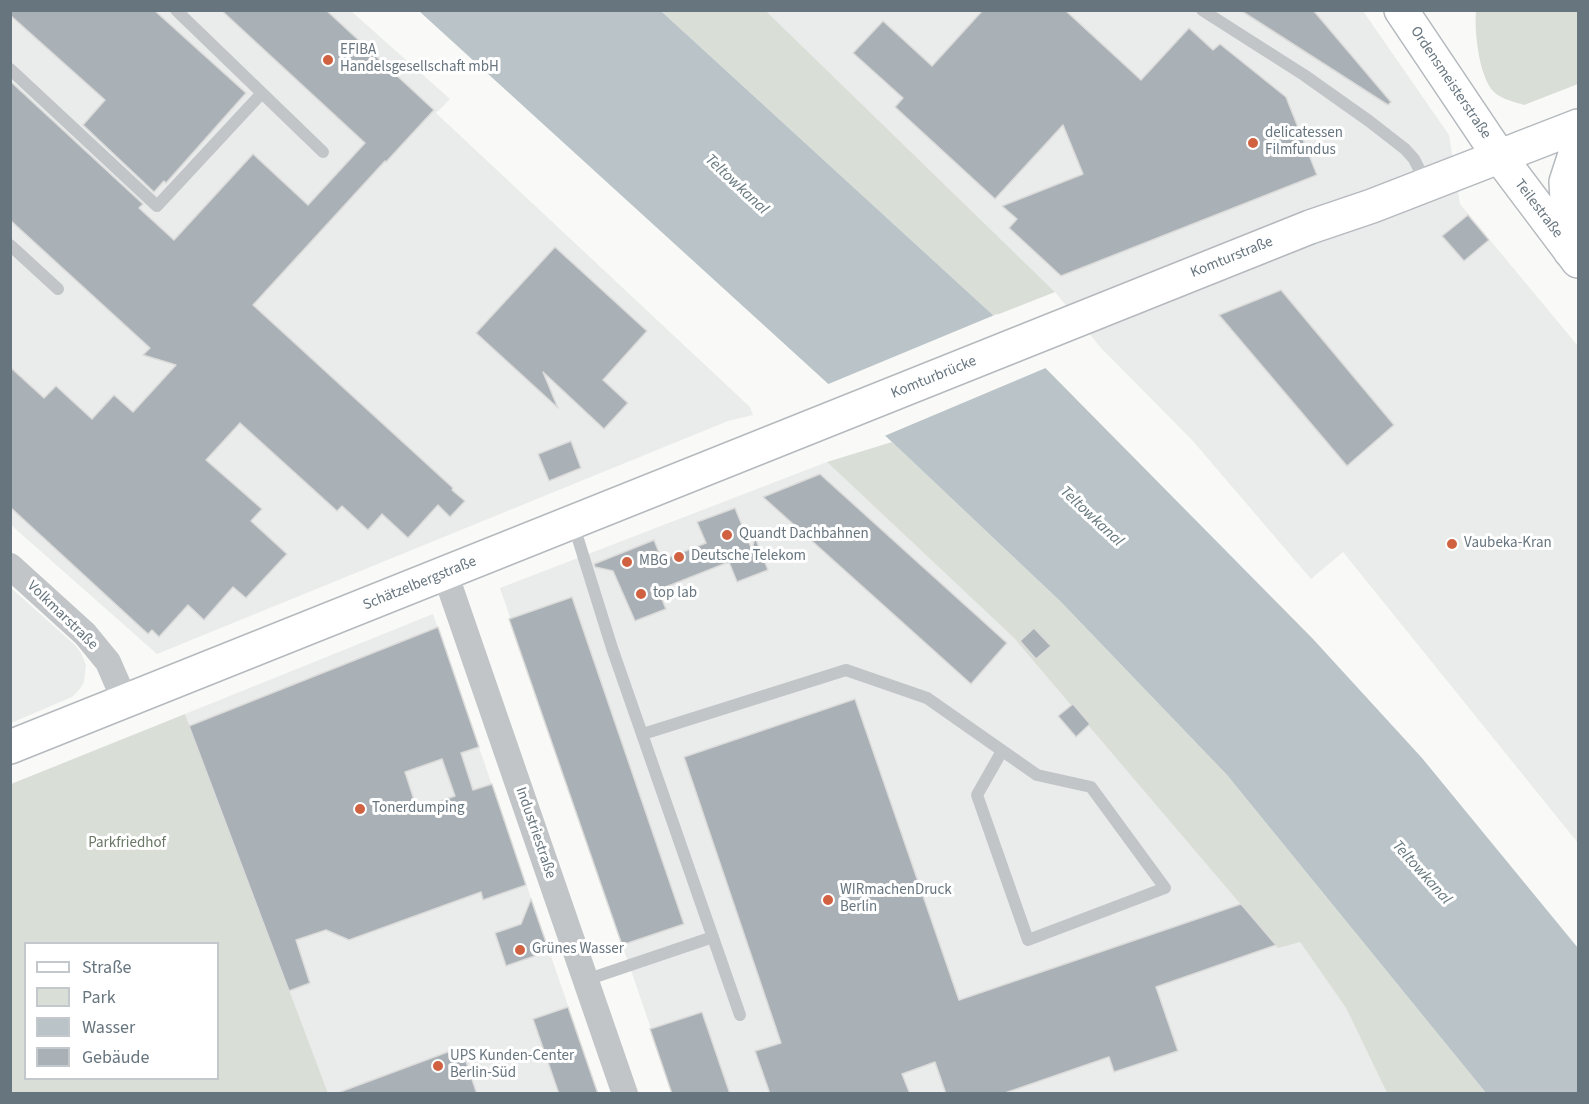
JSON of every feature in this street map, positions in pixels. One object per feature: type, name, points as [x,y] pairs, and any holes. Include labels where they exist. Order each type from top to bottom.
[{"type":"street","name":"Ordensmeisterstraße","points":[[1401,10],[1499,156]]},
{"type":"street","name":"Komturstraße","points":[[1039,336],[1310,227],[1372,206],[1578,126]]},
{"type":"street","points":[[1574,256],[1566,182],[1578,145]]},
{"type":"street","name":"Teilestraße","points":[[1499,156],[1574,256]]},
{"type":"street","name":"Komturbrücke","points":[[829,421],[1039,336]]},
{"type":"street","name":"Schätzelbergstraße","points":[[10,747],[829,421]]},
{"type":"street","name":"Volkmarstraße","points":[[10,566],[85,634],[108,662],[125,701]]},
{"type":"street","name":"Industriestraße","points":[[445,573],[625,1094]]},
{"type":"lane","points":[[176,10],[323,152]]},
{"type":"lane","points":[[1202,10],[1304,75],[1405,148],[1414,159],[1426,184]]},
{"type":"lane","points":[[10,69],[157,206],[262,93]]},
{"type":"lane","points":[[10,245],[58,289]]},
{"type":"lane","points":[[573,523],[612,648],[740,1015]]},
{"type":"lane","points":[[642,734],[846,670],[927,698],[1037,775],[1091,787],[1165,888],[1028,940],[977,795],[1002,751]]},
{"type":"lane","points":[[586,980],[713,938]]},
{"type":"shaded area","points":[[11,11],[351,11],[450,99],[436,113],[750,407],[753,415],[728,421],[157,654],[11,525]]},
{"type":"shaded area","points":[[766,11],[1363,11],[1449,135],[1460,204],[1578,346],[1578,843],[1343,552],[1311,579],[1192,440],[1101,348],[1055,292]]},
{"type":"shaded area","points":[[827,462],[1014,638],[1300,942],[1346,1008],[1387,1093],[673,1093],[500,588]]},
{"type":"shaded area","points":[[10,587],[75,645],[86,665],[84,682],[72,697],[11,723]]},
{"type":"shaded area","name":"Tonerdumping","points":[[433,614],[598,1093],[328,1093],[185,714]]},
{"type":"green space","points":[[661,11],[766,11],[1055,292],[994,316]]},
{"type":"green space","points":[[1476,11],[1578,11],[1578,84],[1524,105],[1494,92],[1481,65]]},
{"type":"green space","points":[[892,442],[1061,602],[1227,775],[1486,1093],[1387,1093],[1346,1008],[1300,942],[1278,948],[1014,638],[827,462]]},
{"type":"green space","name":"Parkfriedhof","points":[[185,714],[328,1093],[11,1094],[11,784]]},
{"type":"water","name":"Teltowkanal","points":[[419,11],[661,11],[994,316],[1313,639],[1422,758],[1578,948],[1578,1093],[1486,1093],[1227,775],[1061,602],[892,442]]},
{"type":"pier","points":[[997,314],[1048,367],[882,437],[826,385]]},
{"type":"building","points":[[10,10],[154,10],[246,93],[166,183],[164,181],[154,192],[83,125],[105,100],[10,15]]},
{"type":"building","points":[[221,10],[326,10],[434,110],[253,305],[465,501],[450,517],[438,505],[408,538],[382,514],[368,530],[342,506],[337,511],[240,423],[206,460],[262,509],[251,521],[287,554],[246,598],[233,587],[204,620],[188,605],[159,637],[152,630],[148,634],[10,507],[10,367],[44,398],[56,386],[92,419],[114,395],[133,412],[176,365],[143,355],[150,348],[10,220],[10,81],[143,204],[139,208],[174,240],[253,154],[308,205],[365,143]]},
{"type":"building","points":[[983,10],[1065,10],[1141,80],[1189,28],[1213,50],[1220,44],[1286,97],[1317,175],[1061,276],[1009,228],[1017,219],[1002,206],[1083,174],[1063,125],[995,199],[895,107],[903,98],[853,53],[883,21],[932,66]]},
{"type":"building","points":[[1240,10],[1313,10],[1391,102],[1388,105]]},
{"type":"building","points":[[1468,215],[1489,240],[1464,261],[1442,236]]},
{"type":"building","points":[[555,247],[647,331],[603,380],[628,403],[604,429],[543,372],[558,408],[476,333]]},
{"type":"building","points":[[1281,290],[1394,425],[1347,466],[1219,315]]},
{"type":"building","points":[[571,441],[581,468],[549,481],[538,454]]},
{"type":"building","points":[[820,474],[1007,643],[971,684],[763,497]]},
{"type":"building","points":[[735,508],[752,550],[755,537],[768,570],[737,582],[729,562],[658,590],[666,609],[635,621],[613,571],[595,567],[594,564],[654,540],[662,560],[706,543],[697,522]]},
{"type":"building","points":[[572,597],[684,924],[622,945],[509,619]]},
{"type":"building","name":"Tonerdumping","points":[[438,627],[479,747],[461,753],[473,790],[492,784],[526,885],[483,900],[481,892],[349,940],[326,930],[296,940],[310,983],[289,991],[189,726]],"holes":[[[442,759],[455,796],[417,809],[405,772]]]},
{"type":"building","points":[[1034,628],[1051,646],[1036,659],[1020,641]]},
{"type":"building","name":"WIRmachenDruck Berlin","points":[[855,699],[959,1000],[1241,904],[1276,945],[1156,987],[1178,1051],[1114,1072],[1109,1057],[1002,1094],[946,1094],[935,1062],[902,1074],[910,1094],[770,1094],[755,1051],[781,1043],[684,757]]},
{"type":"building","points":[[1073,704],[1090,724],[1076,737],[1058,716]]},
{"type":"building","points":[[531,899],[549,951],[506,966],[495,933],[521,924]]},
{"type":"building","points":[[568,1007],[598,1094],[559,1094],[533,1019]]},
{"type":"building","points":[[702,1012],[730,1094],[672,1094],[650,1029]]},
{"type":"building","name":"UPS Kunden-Center Berlin-Süd","points":[[461,1047],[477,1094],[340,1094],[340,1092]]},
{"type":"place","name":"EFIBA Handelsgesellschaft mbH","points":[[328,60]]},
{"type":"place","name":"delicatessen Filmfundus","points":[[1253,143]]},
{"type":"place","name":"Quandt Dachbahnen","points":[[727,535]]},
{"type":"place","name":"Vaubeka-Kran","points":[[1452,544]]},
{"type":"place","name":"Deutsche Telekom","points":[[679,557]]},
{"type":"place","name":"MBG","points":[[627,562]]},
{"type":"place","name":"top lab","points":[[641,594]]},
{"type":"place","name":"Tonerdumping","points":[[360,809]]},
{"type":"place","name":"WIRmachenDruck Berlin","points":[[828,900]]},
{"type":"place","name":"Grünes Wasser","points":[[520,950]]},
{"type":"place","name":"UPS Kunden-Center Berlin-Süd","points":[[438,1066]]}]
